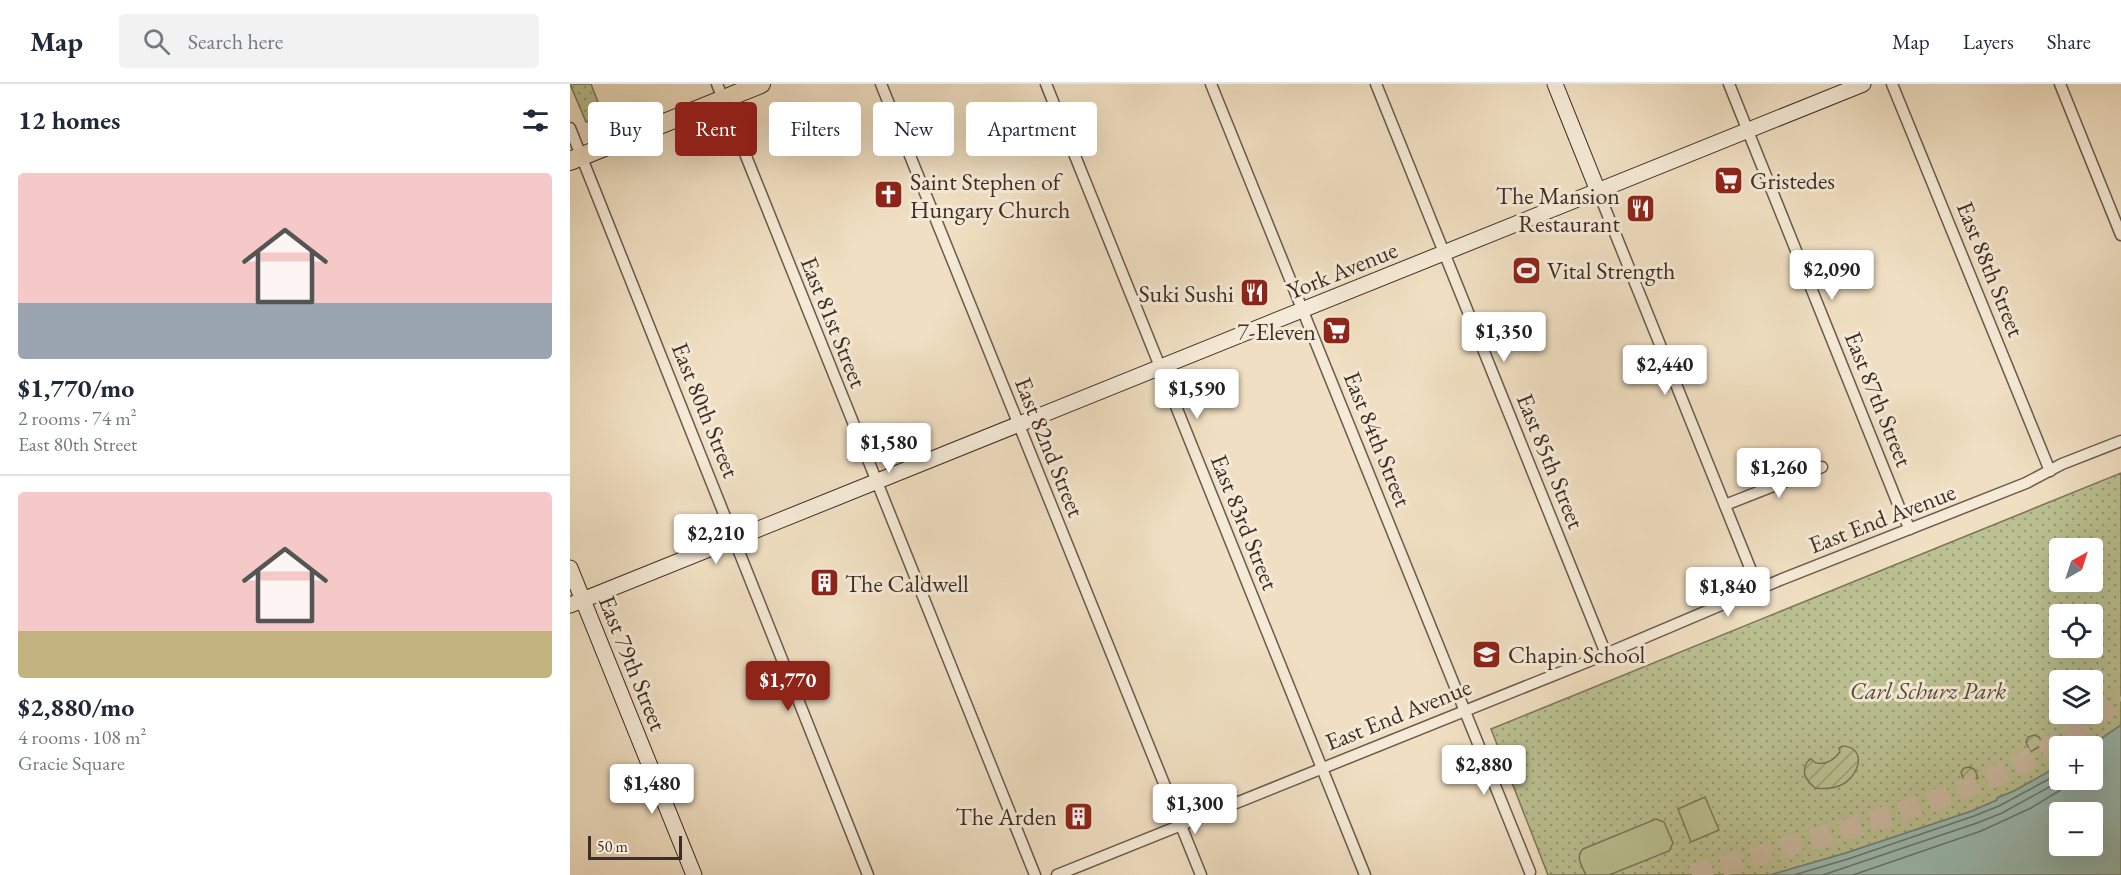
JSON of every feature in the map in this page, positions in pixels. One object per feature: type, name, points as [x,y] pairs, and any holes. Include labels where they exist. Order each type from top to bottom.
[{"type":"main road","points":[[576,159],[720,92],[761,84]]},
{"type":"main road","points":[[1555,84],[1598,191]]},
{"type":"main road","name":"York Avenue","points":[[576,602],[1863,84]]},
{"type":"main road","name":"East 79th Street","points":[[570,568],[576,602],[694,875]]},
{"type":"street","name":"East 82nd Street","points":[[881,84],[1201,875]]},
{"type":"street","name":"East 83rd Street","points":[[1046,84],[1365,875]]},
{"type":"street","name":"East 84th Street","points":[[1211,84],[1530,872]]},
{"type":"street","name":"East 85th Street","points":[[1376,84],[1606,654]]},
{"type":"street","name":"East 87th Street","points":[[1729,84],[1910,529]]},
{"type":"street","name":"East 88th Street","points":[[1892,84],[2050,471]]},
{"type":"street","points":[[2060,84],[2121,235]]},
{"type":"street","name":"East 81st Street","points":[[720,92],[1035,875]]},
{"type":"street","name":"East 80th Street","points":[[570,128],[576,159],[735,539],[868,875]]},
{"type":"street","points":[[1598,191],[1759,590]]},
{"type":"street","name":"East End Avenue","points":[[1057,875],[2026,483],[2062,464],[2121,441]]},
{"type":"street","points":[[1725,506],[1822,467]]},
{"type":"green space","points":[[570,84],[591,84],[598,102],[588,102],[588,121],[586,122]]},
{"type":"green space","name":"Carl Schurz Park","points":[[2121,473],[2121,725],[2103,737],[2049,736],[2049,772],[1972,811],[1846,853],[1770,875],[1548,875],[1491,729]]},
{"type":"green space","points":[[2034,735],[2039,737],[2043,745],[2030,752],[2026,742],[2028,737]]},
{"type":"green space","points":[[1843,746],[1856,752],[1858,758],[1858,764],[1851,777],[1836,787],[1815,788],[1805,776],[1804,770],[1807,762],[1811,759],[1816,763],[1830,761],[1838,755],[1839,748]]},
{"type":"green space","points":[[1970,767],[1975,770],[1978,778],[1965,784],[1961,772],[1964,768]]},
{"type":"green space","points":[[1705,797],[1719,830],[1691,842],[1678,809]]},
{"type":"green space","points":[[1656,819],[1664,822],[1673,843],[1669,851],[1609,875],[1586,875],[1579,858],[1583,849]]},
{"type":"water","points":[[2121,725],[2121,875],[1770,875],[1846,853],[1972,811],[2049,772],[2049,790],[2103,790],[2103,737]]},
{"type":"tunnel","points":[[1692,875],[1869,822],[1977,784],[2041,752],[2121,697]]},
{"type":"place","name":"Gristedes","points":[[1729,180]]},
{"type":"place","name":"Saint Stephen of Hungary Church","points":[[889,195]]},
{"type":"place","name":"The Mansion Restaurant","points":[[1641,209]]},
{"type":"place","name":"Vital Strength","points":[[1526,270]]},
{"type":"place","name":"Suki Sushi","points":[[1255,293]]},
{"type":"place","name":"7-Eleven","points":[[1337,331]]},
{"type":"place","name":"The Caldwell","points":[[824,583]]},
{"type":"place","name":"Chapin School","points":[[1487,654]]},
{"type":"place","name":"The Arden","points":[[1078,816]]}]
